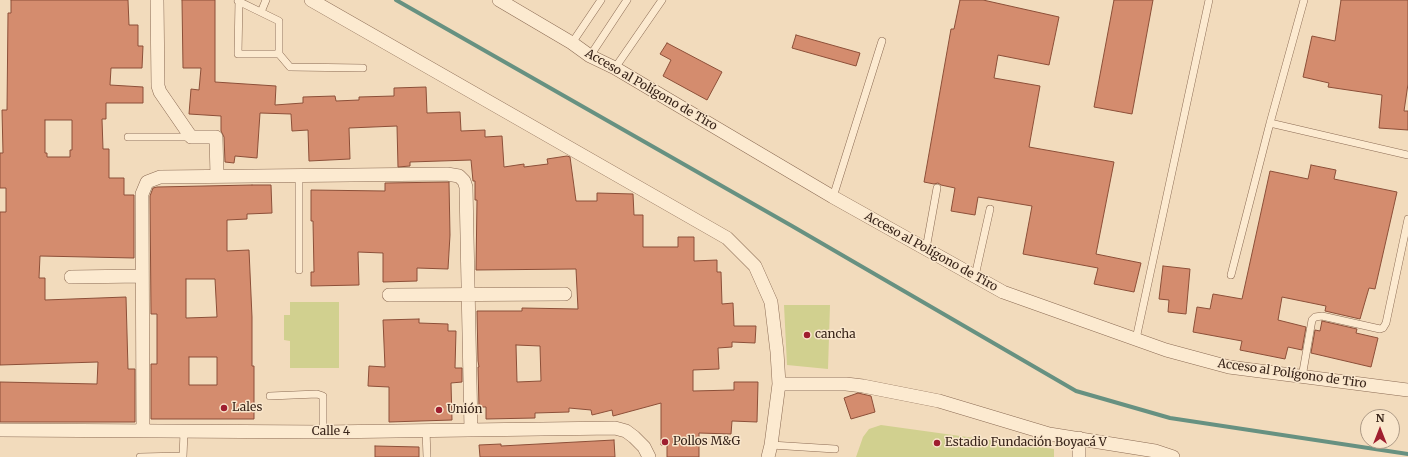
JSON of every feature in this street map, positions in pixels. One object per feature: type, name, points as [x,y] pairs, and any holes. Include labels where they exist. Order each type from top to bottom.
[{"type":"street","points":[[156,0],[158,86],[160,92],[191,137],[216,137],[217,176]]},
{"type":"street","points":[[311,0],[727,238],[755,266],[771,302],[779,384],[769,451]]},
{"type":"street","name":"Acceso al Polígono de Tiro","points":[[499,0],[572,43],[590,56],[615,68],[833,197],[1003,292],[1166,350],[1229,367],[1408,390]]},
{"type":"street","points":[[143,431],[142,194],[147,182],[160,177],[447,174],[459,176],[464,181],[466,187],[471,430]]},
{"type":"street","points":[[72,277],[142,276]]},
{"type":"street","points":[[389,295],[565,294]]},
{"type":"street","points":[[779,384],[846,384],[863,386],[940,401],[1049,434],[1155,451],[1173,457]]},
{"type":"street","name":"Calle 4","points":[[0,430],[323,432],[615,428],[626,431],[634,437],[644,447],[649,457]]},
{"type":"street","points":[[1079,438],[1079,457]]},
{"type":"lane","points":[[279,54],[238,54],[238,0],[279,21],[279,54],[290,67],[364,68]]},
{"type":"lane","points":[[261,12],[266,0]]},
{"type":"lane","points":[[572,43],[601,0]]},
{"type":"lane","points":[[590,56],[627,0]]},
{"type":"lane","points":[[615,68],[662,0]]},
{"type":"lane","points":[[1136,339],[1209,0]]},
{"type":"lane","points":[[1231,275],[1270,123],[1304,0]]},
{"type":"lane","points":[[833,197],[882,41]]},
{"type":"lane","points":[[1270,123],[1408,155]]},
{"type":"lane","points":[[128,137],[191,137]]},
{"type":"lane","points":[[299,176],[299,270]]},
{"type":"lane","points":[[926,249],[937,188]]},
{"type":"lane","points":[[975,276],[990,209]]},
{"type":"lane","points":[[1302,377],[1312,320],[1315,317],[1322,316],[1380,329],[1383,328],[1386,323],[1408,219]]},
{"type":"lane","points":[[270,396],[317,394],[323,396],[323,432]]},
{"type":"lane","points":[[426,430],[426,457]]},
{"type":"lane","points":[[140,457],[183,456],[184,432]]},
{"type":"lane","points":[[769,451],[835,449]]},
{"type":"shaded area","points":[[290,302],[339,302],[339,368],[290,368],[290,341],[284,340],[284,315],[290,315]]},
{"type":"shaded area","name":"cancha","points":[[784,305],[830,305],[828,369],[787,365]]},
{"type":"shaded area","name":"Estadio Fundación Boyacá V","points":[[881,425],[1054,449],[1054,457],[856,457],[863,437],[869,429]]},
{"type":"building","points":[[11,0],[128,0],[129,25],[138,25],[138,46],[143,46],[142,68],[111,68],[110,85],[143,87],[143,103],[106,103],[106,119],[102,119],[103,149],[109,149],[109,178],[124,178],[124,195],[134,195],[134,258],[40,256],[39,278],[45,278],[45,300],[126,297],[128,369],[135,369],[135,422],[0,422],[0,382],[97,384],[98,362],[0,365],[0,212],[6,212],[6,188],[0,188],[0,153],[3,153],[2,110],[7,110],[8,13],[11,13]],"holes":[[[45,120],[72,120],[72,150],[70,150],[70,157],[47,157],[47,153],[45,153]]]},
{"type":"building","points":[[182,0],[215,0],[215,82],[276,86],[275,105],[303,103],[303,97],[335,96],[336,101],[359,100],[359,97],[394,96],[394,88],[426,87],[427,113],[460,112],[461,131],[485,130],[485,137],[502,136],[504,167],[524,164],[524,167],[548,164],[547,159],[567,156],[570,157],[576,201],[597,201],[597,193],[633,194],[634,215],[643,215],[643,247],[678,247],[678,237],[694,237],[694,261],[717,260],[717,272],[721,272],[722,304],[733,303],[734,326],[756,326],[755,343],[732,342],[732,347],[718,348],[719,369],[693,370],[693,391],[734,390],[734,382],[758,382],[757,422],[732,421],[731,434],[699,433],[699,457],[667,457],[667,445],[661,445],[661,403],[613,416],[612,410],[592,415],[591,410],[569,408],[569,412],[535,413],[535,418],[486,419],[486,407],[479,407],[477,311],[522,311],[522,308],[578,309],[576,269],[476,270],[477,200],[475,200],[475,181],[473,181],[471,160],[410,162],[410,166],[398,167],[397,126],[349,128],[350,159],[309,161],[308,130],[292,131],[291,114],[260,113],[257,158],[235,156],[234,163],[225,162],[224,137],[221,131],[221,116],[189,114],[191,89],[199,90],[201,68],[183,68]],"holes":[[[516,345],[540,346],[541,381],[517,382]]]},
{"type":"building","points":[[960,0],[983,0],[1059,17],[1049,65],[998,55],[994,78],[1040,86],[1029,147],[1114,162],[1096,254],[1141,263],[1134,292],[1094,284],[1098,268],[1023,254],[1032,206],[978,197],[975,215],[951,211],[955,188],[938,183],[934,184],[924,182],[951,29],[954,29]]},
{"type":"building","points":[[1114,0],[1153,0],[1132,114],[1094,107]]},
{"type":"building","points":[[1341,0],[1408,0],[1408,84],[1404,111],[1408,111],[1408,130],[1379,128],[1382,95],[1328,87],[1329,83],[1303,77],[1312,36],[1335,41]]},
{"type":"building","points":[[796,35],[860,53],[856,66],[792,48]]},
{"type":"building","points":[[667,43],[722,72],[707,100],[663,76],[671,60],[660,54]]},
{"type":"building","points":[[1311,165],[1336,170],[1334,179],[1397,192],[1375,289],[1369,288],[1360,319],[1325,311],[1326,306],[1282,297],[1278,320],[1306,327],[1302,350],[1288,347],[1285,359],[1240,350],[1242,341],[1193,332],[1197,307],[1210,309],[1213,294],[1242,299],[1270,171],[1308,179]]},
{"type":"building","points":[[449,182],[450,235],[448,269],[417,268],[417,281],[383,282],[383,253],[358,252],[359,285],[311,286],[311,272],[314,272],[311,190],[385,191],[385,183]]},
{"type":"building","points":[[271,185],[272,213],[247,214],[247,219],[227,220],[227,251],[249,250],[252,317],[252,366],[254,366],[254,419],[151,419],[151,364],[157,364],[157,314],[151,314],[150,196],[153,188]],"holes":[[[186,279],[215,279],[217,317],[186,318]],[[189,357],[217,357],[217,385],[189,385]]]},
{"type":"building","points":[[1163,266],[1190,269],[1186,314],[1168,312],[1169,300],[1159,299]]},
{"type":"building","points":[[419,319],[419,323],[448,324],[448,331],[456,331],[455,368],[462,368],[462,382],[451,383],[452,420],[389,422],[389,387],[368,386],[369,366],[385,367],[383,320]]},
{"type":"building","points":[[1322,321],[1357,329],[1356,333],[1378,338],[1371,367],[1311,353],[1315,330],[1320,331]]},
{"type":"building","points":[[858,393],[871,396],[875,412],[851,419],[844,398]]},
{"type":"building","points":[[614,440],[615,457],[480,457],[479,445],[501,444],[501,446]]},
{"type":"building","points":[[375,446],[419,447],[419,457],[375,457]]},
{"type":"waterway","points":[[396,0],[792,226],[1076,391],[1170,418],[1408,454]]},
{"type":"place","name":"cancha","points":[[807,335]]},
{"type":"place","name":"Lales","points":[[224,408]]},
{"type":"place","name":"Unión","points":[[439,410]]},
{"type":"place","name":"Pollos M&G","points":[[665,442]]},
{"type":"place","name":"Estadio Fundación Boyacá V","points":[[937,443]]}]
